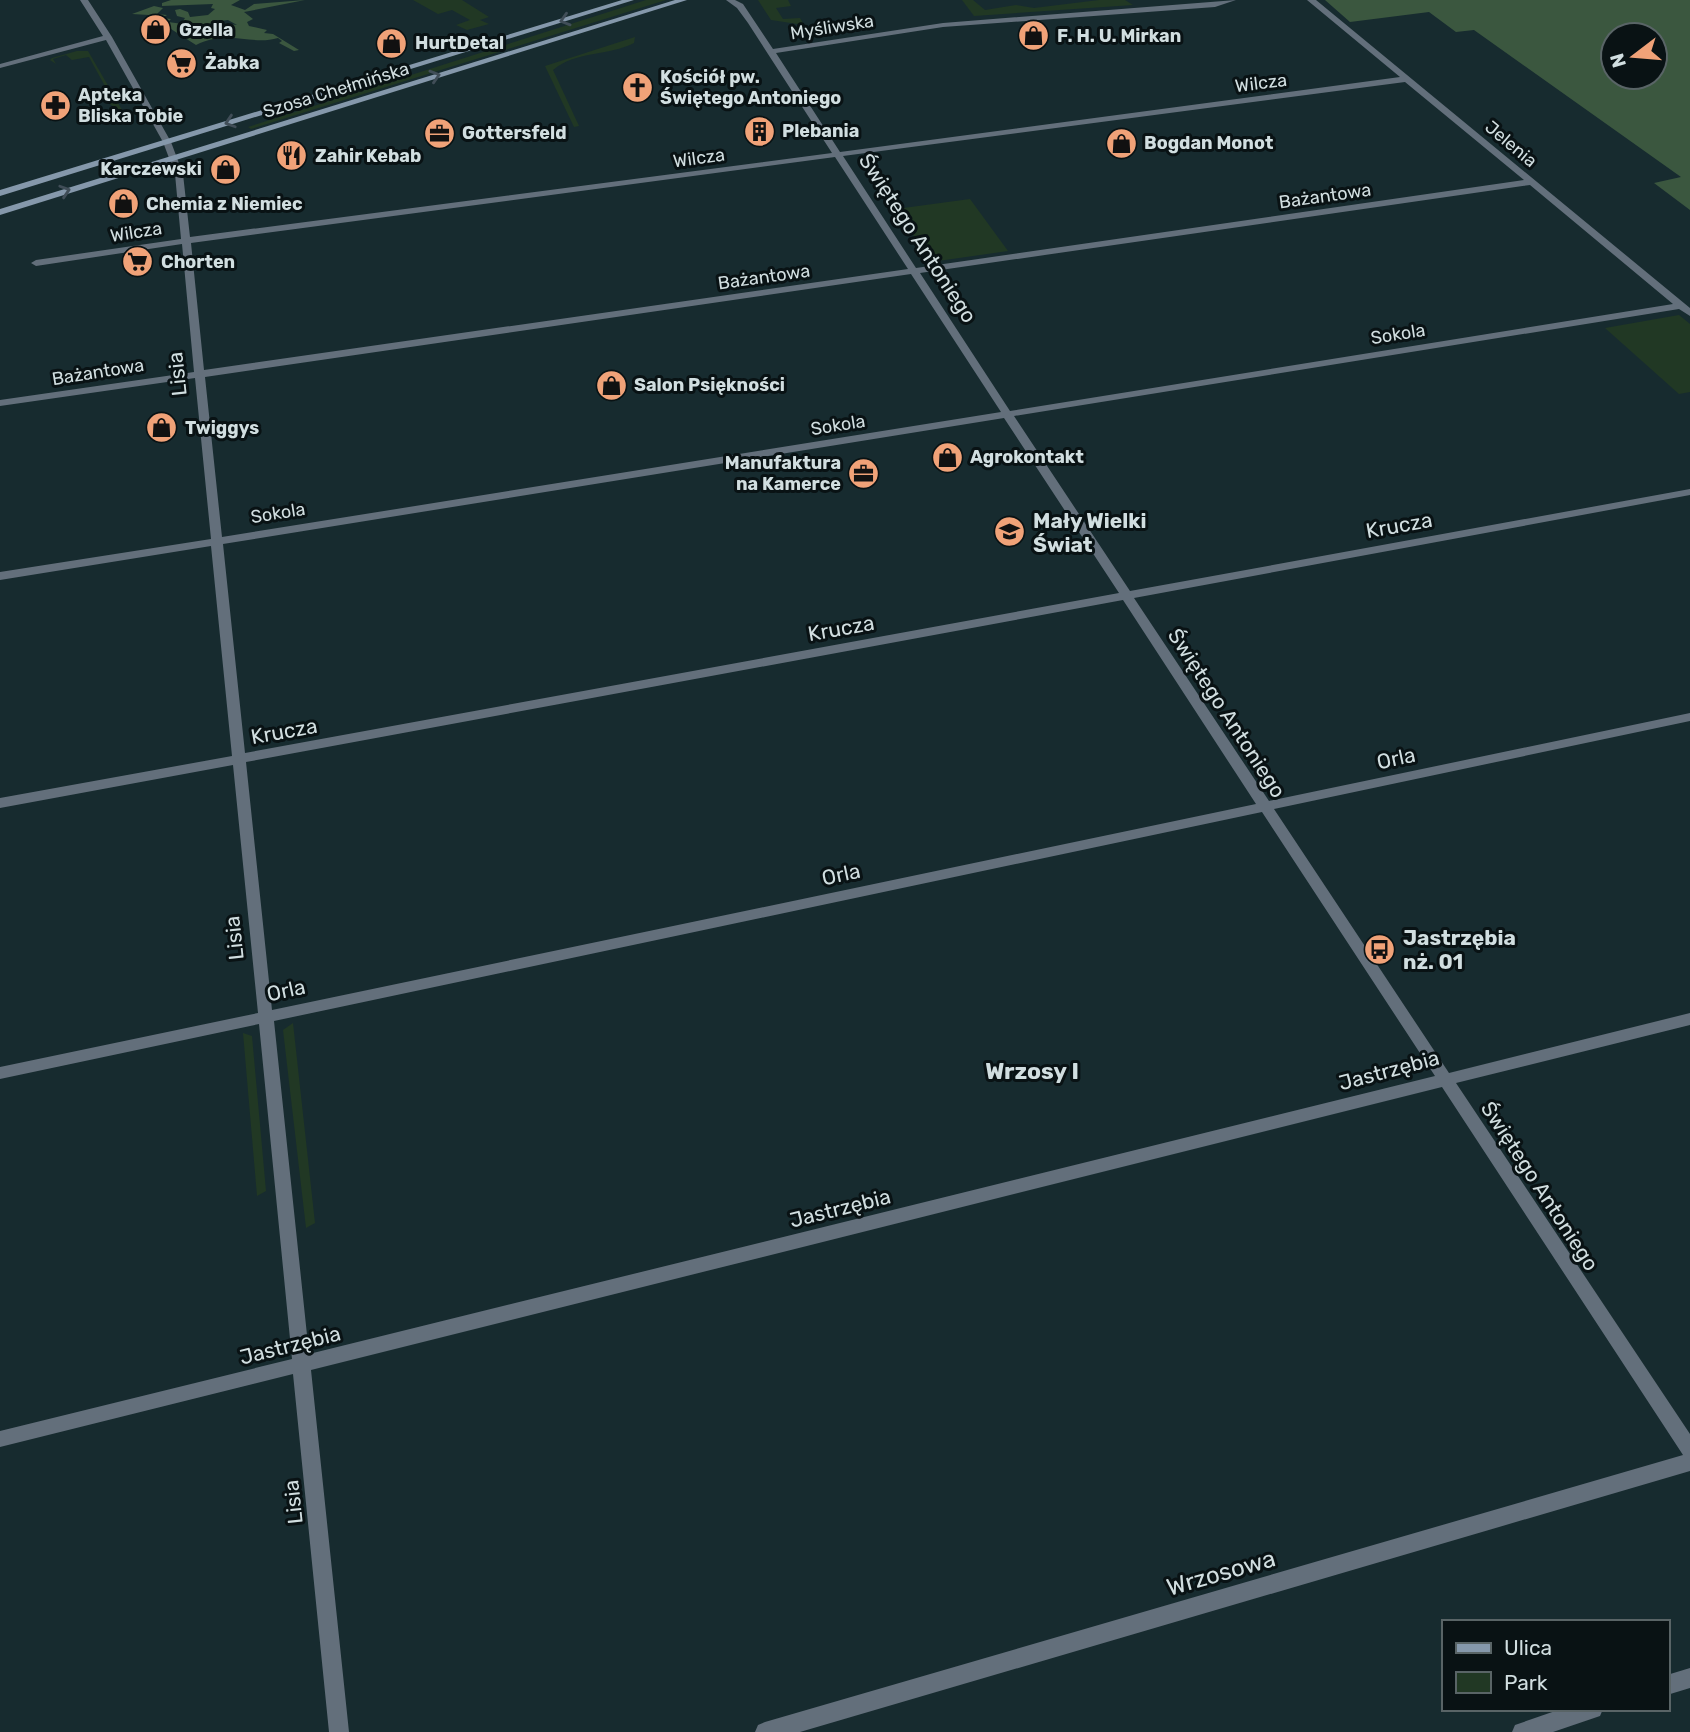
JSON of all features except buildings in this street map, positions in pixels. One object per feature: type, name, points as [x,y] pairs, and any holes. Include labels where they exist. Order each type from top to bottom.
[{"type":"main road","name":"Szosa Chełmińska","points":[[0,192],[630,0]]},
{"type":"main road","name":"Szosa Chełmińska","points":[[0,212],[683,0]]},
{"type":"street","name":"Lisia","points":[[84,0],[167,142],[179,174],[339,1732]]},
{"type":"street","points":[[96,0],[98,20]]},
{"type":"street","name":"Świętego Antoniego","points":[[730,0],[740,6],[771,52],[1124,595],[1690,1450]]},
{"type":"street","name":"Myśliwska","points":[[771,52],[943,25],[1215,5],[1232,0]]},
{"type":"street","name":"Jelenia","points":[[1311,0],[1686,310]]},
{"type":"street","points":[[0,66],[108,37]]},
{"type":"street","name":"Wilcza","points":[[36,264],[185,241],[1408,79]]},
{"type":"street","name":"Bażantowa","points":[[0,403],[200,372],[1532,183]]},
{"type":"street","name":"Sokola","points":[[0,576],[1686,310]]},
{"type":"street","name":"Krucza","points":[[0,803],[1690,492]]},
{"type":"street","name":"Orla","points":[[0,1073],[1690,717]]},
{"type":"street","name":"Jastrzębia","points":[[0,1439],[1690,1019]]},
{"type":"street","name":"Wrzosowa","points":[[767,1732],[1690,1462]]},
{"type":"street","points":[[1669,1684],[1690,1678]]},
{"type":"street","points":[[1522,1732],[1587,1711]]},
{"type":"green space","points":[[171,0],[240,0],[231,5],[245,10],[254,4],[305,0],[244,12],[253,19],[247,22],[249,26],[267,30],[264,33],[273,34],[299,50],[294,51],[279,43],[282,41],[278,38],[219,38],[196,45],[149,15],[132,14],[154,6],[163,8],[157,14],[167,15],[162,18],[171,19],[168,22],[183,24],[179,28],[186,27],[182,32],[191,32],[187,34],[190,37],[196,33],[200,37],[207,35],[202,30],[212,27],[213,31],[228,29],[218,25],[221,23],[237,25],[228,20],[200,25],[189,24],[183,21],[185,18],[177,16],[175,10],[188,12],[190,17],[208,15],[215,9],[211,8],[213,4],[162,6],[162,3]]},
{"type":"green space","points":[[413,0],[462,0],[489,17],[480,20],[489,24],[467,30],[456,25],[470,20],[452,10],[438,14]]},
{"type":"green space","points":[[646,0],[666,0],[251,129],[248,127]]},
{"type":"green space","points":[[758,0],[788,0],[791,6],[776,8],[783,19],[800,18],[804,25],[771,20]]},
{"type":"green space","points":[[962,0],[973,0],[985,10],[1016,5],[1034,8],[1099,0],[1125,0],[1133,5],[974,16]]},
{"type":"green space","points":[[1325,0],[1690,0],[1690,210],[1654,183],[1681,177],[1474,30],[1456,32],[1429,12],[1350,22]]},
{"type":"green space","points":[[635,37],[634,43],[571,60],[553,70],[579,126],[574,127],[545,66]]},
{"type":"green space","points":[[77,51],[88,51],[125,115],[123,123],[119,124],[114,107],[104,100],[110,97],[103,92],[94,92],[106,88],[89,57],[72,60],[66,55],[53,59],[56,64],[50,60],[52,58]]},
{"type":"green space","points":[[970,199],[1008,251],[931,262],[896,209]]},
{"type":"green space","points":[[1679,315],[1690,324],[1690,392],[1679,394],[1605,328]]},
{"type":"green space","points":[[293,1023],[315,1223],[306,1228],[283,1030]]},
{"type":"green space","points":[[243,1033],[252,1036],[266,1191],[257,1196]]},
{"type":"place","name":"Gzella","points":[[156,30]]},
{"type":"place","name":"F. H. U. Mirkan","points":[[1034,36]]},
{"type":"place","name":"HurtDetal","points":[[392,43]]},
{"type":"place","name":"Żabka","points":[[182,63]]},
{"type":"place","name":"Kościół pw. Świętego Antoniego","points":[[637,87]]},
{"type":"place","name":"Apteka Bliska Tobie","points":[[55,105]]},
{"type":"place","name":"Plebania","points":[[759,131]]},
{"type":"place","name":"Gottersfeld","points":[[439,133]]},
{"type":"place","name":"Bogdan Monot","points":[[1121,143]]},
{"type":"place","name":"Zahir Kebab","points":[[292,156]]},
{"type":"place","name":"Karczewski","points":[[225,169]]},
{"type":"place","name":"Chemia z Niemiec","points":[[123,204]]},
{"type":"place","name":"Chorten","points":[[138,262]]},
{"type":"place","name":"Salon Psiękności","points":[[611,385]]},
{"type":"place","name":"Twiggys","points":[[162,428]]},
{"type":"place","name":"Agrokontakt","points":[[947,457]]},
{"type":"place","name":"Manufaktura na Kamerce","points":[[864,473]]},
{"type":"place","name":"Mały Wielki Świat","points":[[1010,532]]},
{"type":"place","name":"Jastrzębia nż. 01","points":[[1380,949]]},
{"type":"district","name":"Wrzosy I","points":[[1032,1071]]}]
